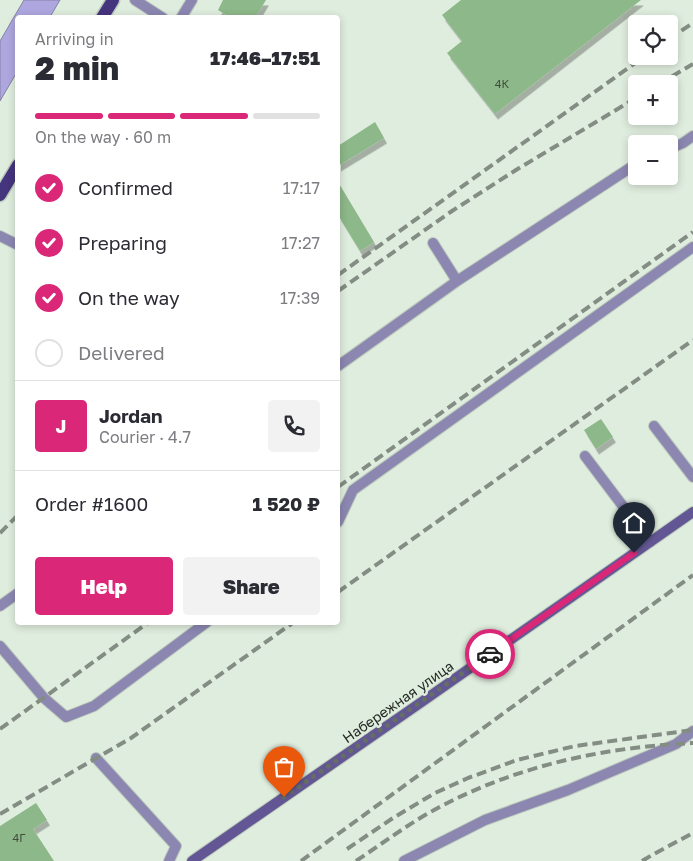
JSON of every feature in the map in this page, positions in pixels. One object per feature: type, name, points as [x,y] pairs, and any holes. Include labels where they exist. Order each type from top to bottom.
[{"type":"main road","points":[[104,15],[112,0]]},
{"type":"main road","points":[[0,195],[15,170]]},
{"type":"main road","name":"Набережная улица","points":[[192,861],[693,512]]},
{"type":"street","points":[[135,0],[158,15]]},
{"type":"street","points":[[183,15],[192,0]]},
{"type":"street","points":[[678,145],[693,136]]},
{"type":"street","points":[[340,365],[457,280],[628,169]]},
{"type":"street","points":[[0,236],[15,243]]},
{"type":"street","points":[[433,243],[457,280]]},
{"type":"street","points":[[340,518],[353,490],[693,247]]},
{"type":"street","points":[[654,426],[693,477]]},
{"type":"street","points":[[586,456],[650,542]]},
{"type":"street","points":[[0,606],[15,595]]},
{"type":"street","points":[[0,646],[44,698],[66,717],[94,706],[203,625]]},
{"type":"street","points":[[404,861],[485,820],[568,790],[676,744],[693,731]]},
{"type":"street","points":[[96,758],[176,846],[169,861]]},
{"type":"shaded area","points":[[24,0],[60,0],[51,15],[15,15]]},
{"type":"shaded area","points":[[15,15],[15,75],[0,101],[0,41]]},
{"type":"building","points":[[223,0],[266,0],[257,15],[226,15],[218,10]]},
{"type":"building","points":[[461,0],[641,0],[495,114],[447,53],[462,41],[442,15]]},
{"type":"building","points":[[375,122],[384,138],[340,165],[340,145]]},
{"type":"building","points":[[340,185],[374,242],[360,251],[340,218]]},
{"type":"building","points":[[601,419],[613,437],[596,449],[584,430]]},
{"type":"building","points":[[36,803],[47,820],[33,829],[54,861],[0,861],[0,826]]},
{"type":"railway","points":[[678,33],[693,23]]},
{"type":"railway","points":[[674,75],[693,64]]},
{"type":"railway","points":[[340,274],[632,65]]},
{"type":"railway","points":[[340,290],[452,211],[628,103]]},
{"type":"railway","points":[[340,486],[693,232]]},
{"type":"railway","points":[[340,591],[693,340]]},
{"type":"railway","points":[[0,533],[15,518]]},
{"type":"railway","points":[[301,861],[693,575]]},
{"type":"railway","points":[[0,729],[145,625]]},
{"type":"railway","points":[[0,814],[131,738],[290,625]]},
{"type":"railway","points":[[347,849],[435,793],[468,778],[517,760],[575,746],[693,730]]},
{"type":"railway","points":[[356,861],[436,809],[497,781],[529,770],[593,754],[660,745],[693,743]]},
{"type":"railway","points":[[642,861],[693,833]]},
{"type":"way so far","points":[[284,797],[490,654]]},
{"type":"route","points":[[490,654],[634,553]]}]
